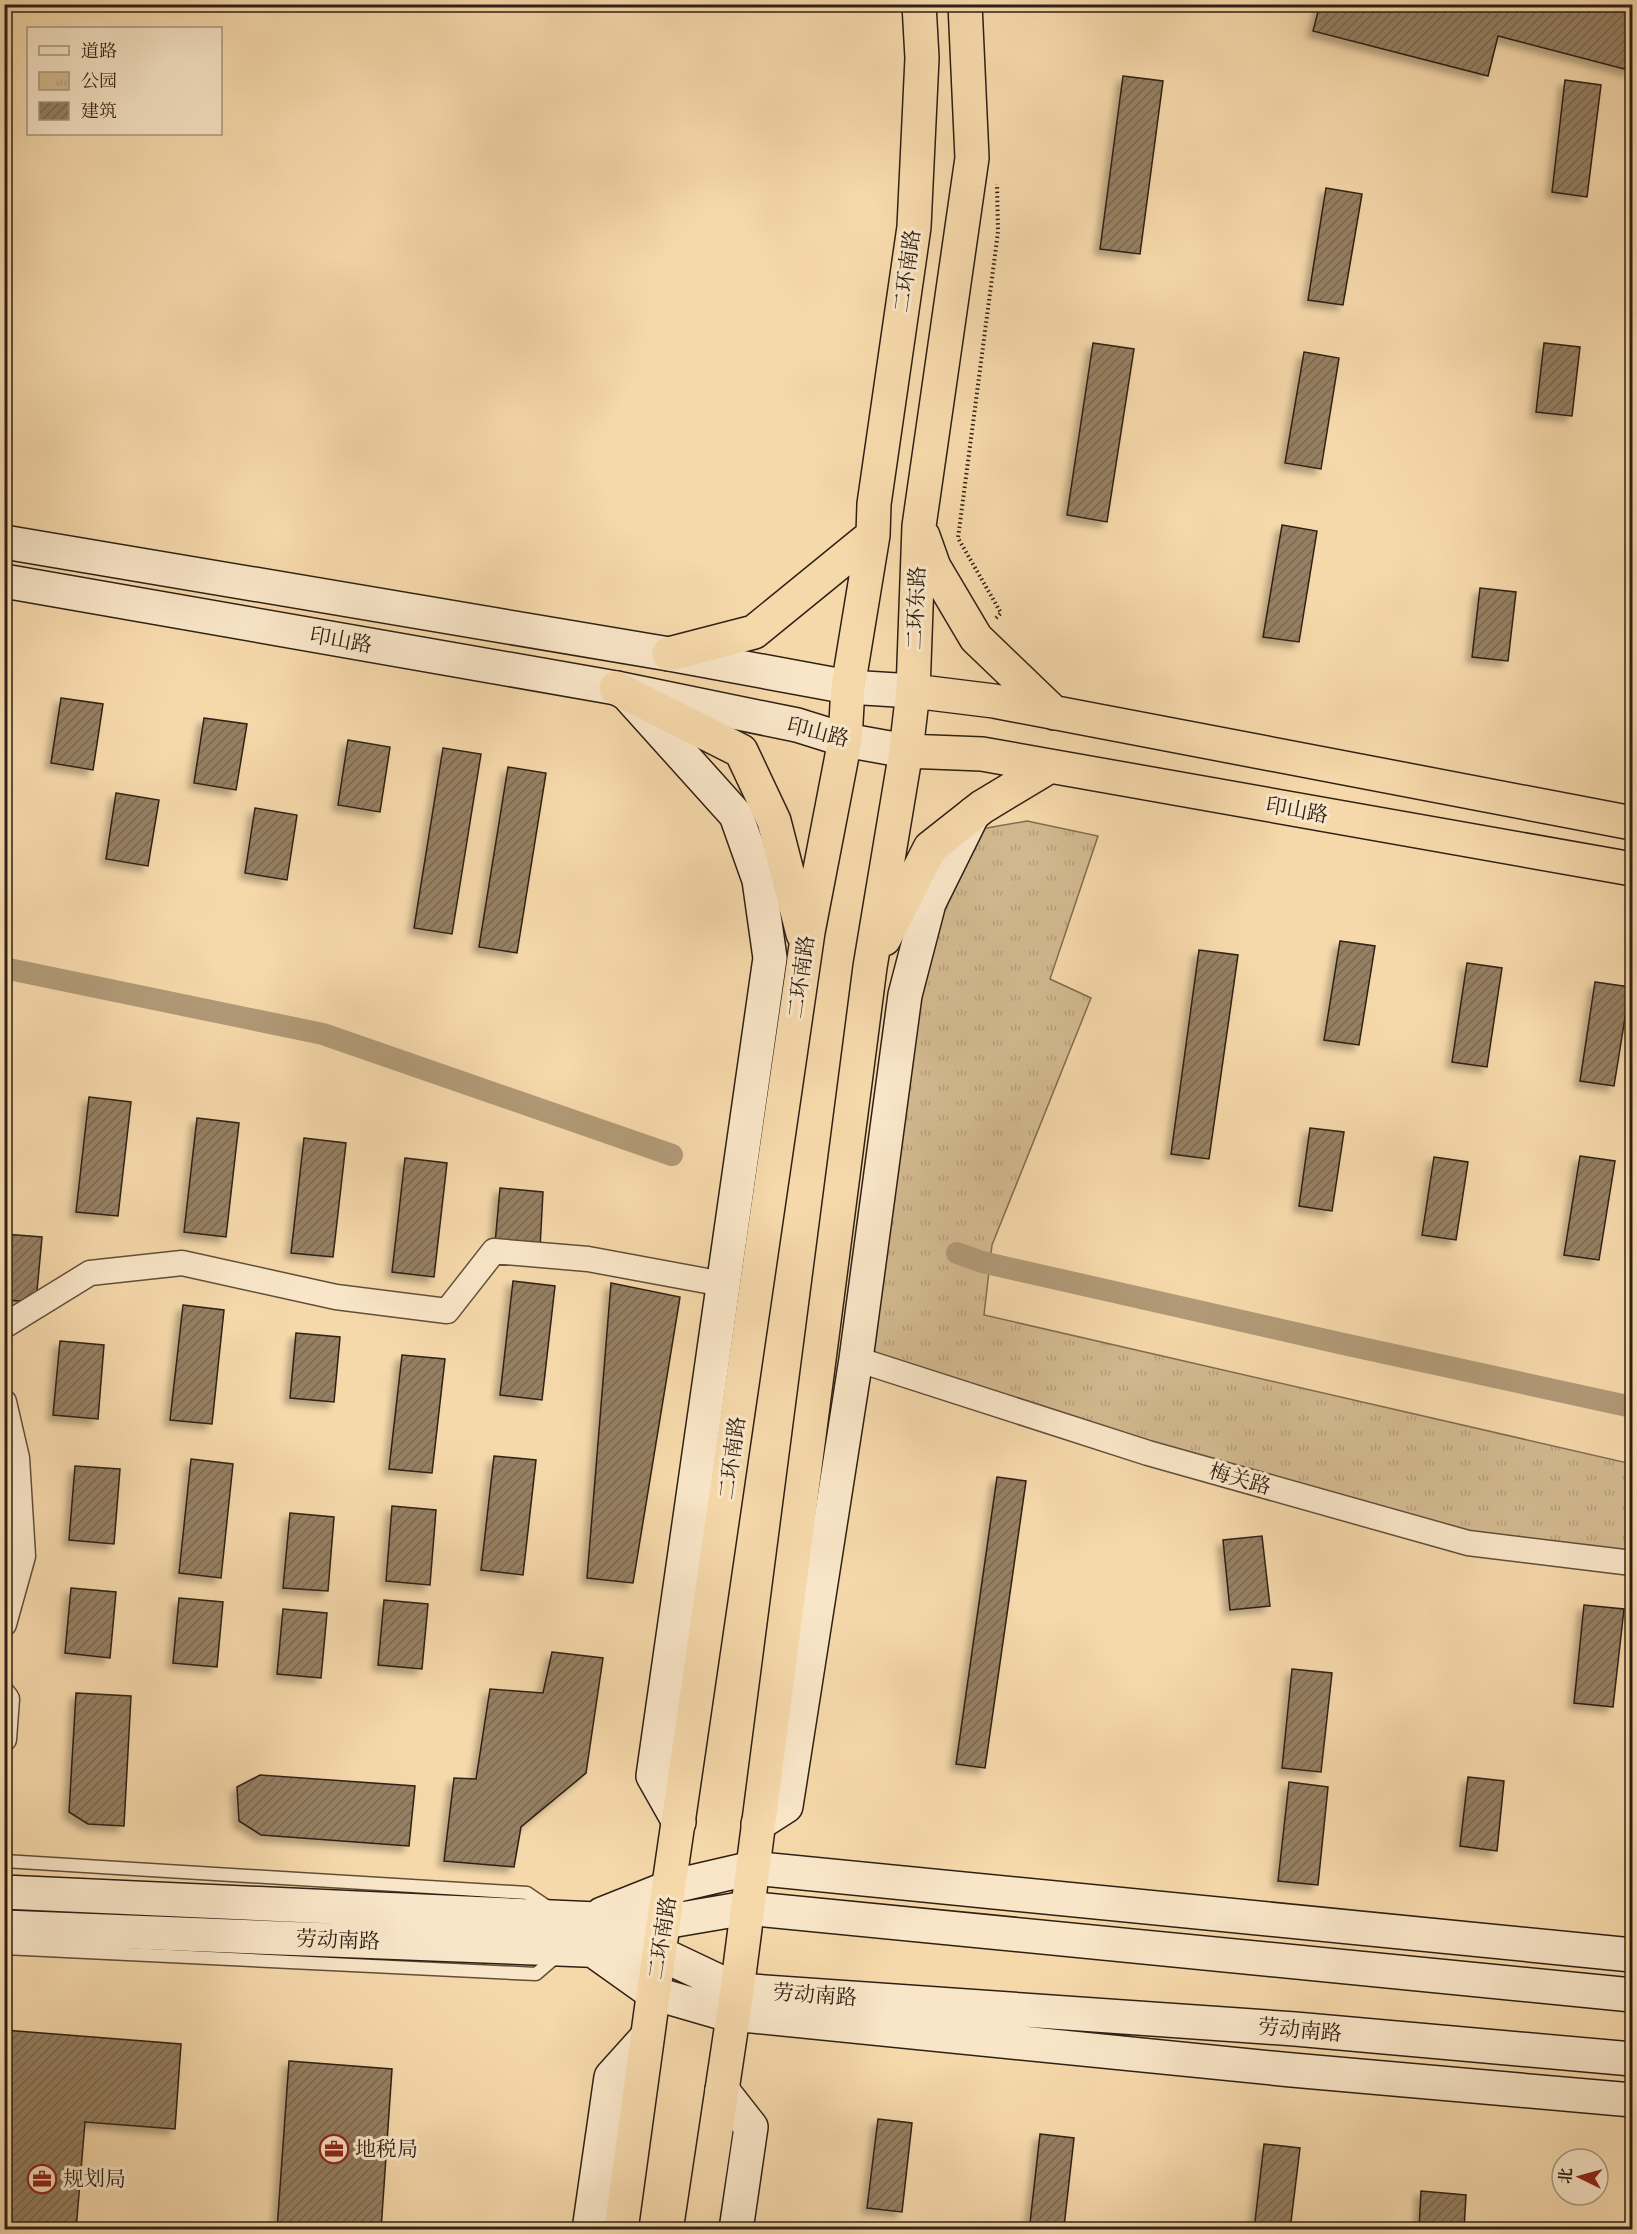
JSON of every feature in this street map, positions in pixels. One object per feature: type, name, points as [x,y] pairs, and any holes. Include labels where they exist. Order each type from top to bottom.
[{"type":"highway","name":"二环南路","points":[[873,535],[874,504],[914,227],[922,58],[919,4]]},
{"type":"highway","points":[[965,4],[972,158],[919,525],[934,567],[976,638],[1054,713]]},
{"type":"highway","name":"二环东路","points":[[913,691],[919,525]]},
{"type":"highway","points":[[669,654],[754,632],[873,535]]},
{"type":"highway","points":[[848,687],[873,535]]},
{"type":"highway","name":"二环南路","points":[[621,2229],[653,1993],[806,946],[845,740],[848,687]]},
{"type":"highway","points":[[621,691],[741,751],[774,821],[806,946]]},
{"type":"highway","points":[[701,2229],[735,2002],[870,967],[906,751],[913,691]]},
{"type":"highway","name":"印山路","points":[[913,691],[994,701],[1632,823]]},
{"type":"highway","name":"印山路","points":[[906,751],[982,754],[1632,869]]},
{"type":"highway","points":[[870,967],[930,848],[973,814],[1050,766]]},
{"type":"main road","name":"印山路","points":[[4,542],[669,654],[848,687],[913,691]]},
{"type":"main road","name":"印山路","points":[[4,581],[621,691],[797,725],[845,740],[906,751]]},
{"type":"main road","points":[[621,691],[736,815],[759,880],[770,958],[653,1776],[679,1822]]},
{"type":"main road","points":[[758,1824],[786,1806],[856,1359],[905,995],[929,903],[973,814]]},
{"type":"main road","points":[[576,1918],[670,1887],[752,1868],[1632,1955]]},
{"type":"main road","name":"劳动南路","points":[[4,1893],[576,1918],[662,1938],[735,2002],[1295,2029],[1632,2060]]},
{"type":"main road","name":"劳动南路","points":[[4,1927],[580,1950],[662,1938],[746,1908],[1632,1995]]},
{"type":"main road","points":[[580,1950],[653,1993],[722,2013],[735,2002],[1292,2070],[1632,2100]]},
{"type":"main road","points":[[589,2229],[611,2077],[647,2037]]},
{"type":"main road","points":[[722,2090],[752,2127],[736,2229]]},
{"type":"street","points":[[4,1326],[90,1273],[182,1263],[336,1297],[447,1311],[494,1251],[588,1259],[723,1284]]},
{"type":"street","name":"梅关路","points":[[856,1359],[1148,1453],[1468,1544],[1632,1563]]},
{"type":"street","points":[[4,1402],[17,1458],[23,1556],[4,1624]]},
{"type":"street","points":[[4,1695],[7,1699],[4,1738]]},
{"type":"lane","points":[[4,1861],[527,1893],[576,1918]]},
{"type":"lane","points":[[4,1948],[536,1974],[580,1950]]},
{"type":"path","points":[[976,638],[1001,613],[958,538],[998,232],[997,172]]},
{"type":"green space","points":[[1027,821],[1098,836],[1050,979],[1091,998],[992,1245],[984,1315],[1632,1464],[1632,1563],[1468,1543],[856,1359],[905,995],[964,832]]},
{"type":"building","points":[[1320,4],[1632,4],[1632,71],[1498,36],[1488,76],[1313,31]]},
{"type":"building","points":[[1123,76],[1163,81],[1140,254],[1100,249]]},
{"type":"building","points":[[1565,80],[1601,85],[1587,197],[1552,192]]},
{"type":"building","points":[[1326,188],[1362,194],[1343,305],[1308,300]]},
{"type":"building","points":[[1093,343],[1134,349],[1107,522],[1067,515]]},
{"type":"building","points":[[1544,343],[1580,347],[1572,416],[1536,412]]},
{"type":"building","points":[[1304,352],[1339,358],[1321,469],[1285,463]]},
{"type":"building","points":[[1282,525],[1317,531],[1299,642],[1263,637]]},
{"type":"building","points":[[1480,588],[1516,592],[1508,661],[1472,657]]},
{"type":"building","points":[[61,698],[103,704],[93,770],[51,763]]},
{"type":"building","points":[[204,718],[247,724],[236,790],[194,783]]},
{"type":"building","points":[[348,740],[390,747],[380,812],[338,805]]},
{"type":"building","points":[[443,748],[481,754],[452,934],[414,928]]},
{"type":"building","points":[[508,767],[546,773],[517,953],[479,947]]},
{"type":"building","points":[[116,793],[159,800],[148,866],[106,859]]},
{"type":"building","points":[[255,808],[297,815],[287,880],[245,873]]},
{"type":"building","points":[[1340,941],[1375,946],[1359,1045],[1324,1040]]},
{"type":"building","points":[[1199,950],[1238,955],[1209,1159],[1171,1154]]},
{"type":"building","points":[[1467,963],[1502,968],[1487,1067],[1452,1062]]},
{"type":"building","points":[[1595,982],[1630,987],[1614,1086],[1580,1081]]},
{"type":"building","points":[[89,1097],[131,1102],[118,1216],[76,1212]]},
{"type":"building","points":[[197,1118],[239,1123],[226,1237],[184,1232]]},
{"type":"building","points":[[1310,1128],[1344,1132],[1332,1211],[1299,1206]]},
{"type":"building","points":[[304,1138],[346,1143],[333,1257],[291,1253]]},
{"type":"building","points":[[1580,1156],[1615,1161],[1599,1260],[1564,1255]]},
{"type":"building","points":[[1434,1157],[1468,1162],[1456,1240],[1422,1235]]},
{"type":"building","points":[[405,1158],[447,1163],[434,1277],[392,1272]]},
{"type":"building","points":[[500,1188],[543,1192],[540,1248],[495,1244]]},
{"type":"building","points":[[4,1234],[42,1237],[36,1302],[4,1300]]},
{"type":"building","points":[[513,1281],[555,1286],[542,1400],[500,1395]]},
{"type":"building","points":[[611,1283],[680,1297],[633,1583],[587,1578]]},
{"type":"building","points":[[183,1305],[224,1310],[212,1424],[170,1420]]},
{"type":"building","points":[[296,1333],[340,1337],[334,1402],[290,1398]]},
{"type":"building","points":[[60,1341],[104,1345],[98,1419],[53,1415]]},
{"type":"building","points":[[402,1355],[445,1359],[432,1473],[389,1469]]},
{"type":"building","points":[[494,1456],[536,1460],[523,1575],[481,1570]]},
{"type":"building","points":[[191,1459],[233,1464],[221,1578],[179,1573]]},
{"type":"building","points":[[75,1466],[120,1469],[114,1544],[69,1540]]},
{"type":"building","points":[[997,1477],[1026,1481],[985,1768],[956,1764]]},
{"type":"building","points":[[392,1506],[436,1510],[430,1585],[386,1581]]},
{"type":"building","points":[[290,1513],[334,1517],[328,1591],[283,1588]]},
{"type":"building","points":[[1262,1536],[1270,1606],[1230,1610],[1223,1540]]},
{"type":"building","points":[[71,1588],[116,1592],[110,1658],[65,1653]]},
{"type":"building","points":[[179,1598],[223,1602],[217,1667],[173,1663]]},
{"type":"building","points":[[384,1600],[428,1604],[422,1669],[378,1665]]},
{"type":"building","points":[[1584,1605],[1624,1609],[1613,1707],[1574,1703]]},
{"type":"building","points":[[283,1609],[327,1613],[321,1678],[277,1674]]},
{"type":"building","points":[[552,1652],[603,1658],[586,1773],[521,1827],[514,1867],[444,1861],[454,1778],[476,1779],[490,1689],[543,1693]]},
{"type":"building","points":[[1292,1669],[1332,1673],[1321,1772],[1282,1768]]},
{"type":"building","points":[[76,1693],[131,1696],[124,1826],[88,1824],[69,1812]]},
{"type":"building","points":[[260,1775],[415,1786],[409,1846],[261,1835],[239,1821],[237,1787]]},
{"type":"building","points":[[1468,1777],[1504,1781],[1497,1851],[1460,1846]]},
{"type":"building","points":[[1289,1782],[1328,1787],[1318,1885],[1278,1881]]},
{"type":"building","name":"规划局","points":[[4,2030],[181,2044],[175,2129],[85,2122],[76,2230],[4,2230]]},
{"type":"building","name":"地税局","points":[[289,2061],[392,2069],[381,2230],[277,2230]]},
{"type":"building","points":[[878,2119],[912,2123],[902,2212],[867,2208]]},
{"type":"building","points":[[1040,2134],[1074,2138],[1064,2227],[1030,2223]]},
{"type":"building","points":[[1264,2144],[1300,2148],[1290,2230],[1254,2230]]},
{"type":"building","points":[[1421,2191],[1466,2195],[1464,2230],[1419,2230]]},
{"type":"waterway","points":[[4,968],[323,1034],[672,1155]]},
{"type":"waterway","points":[[957,1253],[982,1262],[1632,1407]]},
{"type":"place","name":"地税局","points":[[334,2149]]},
{"type":"place","name":"规划局","points":[[42,2179]]}]
